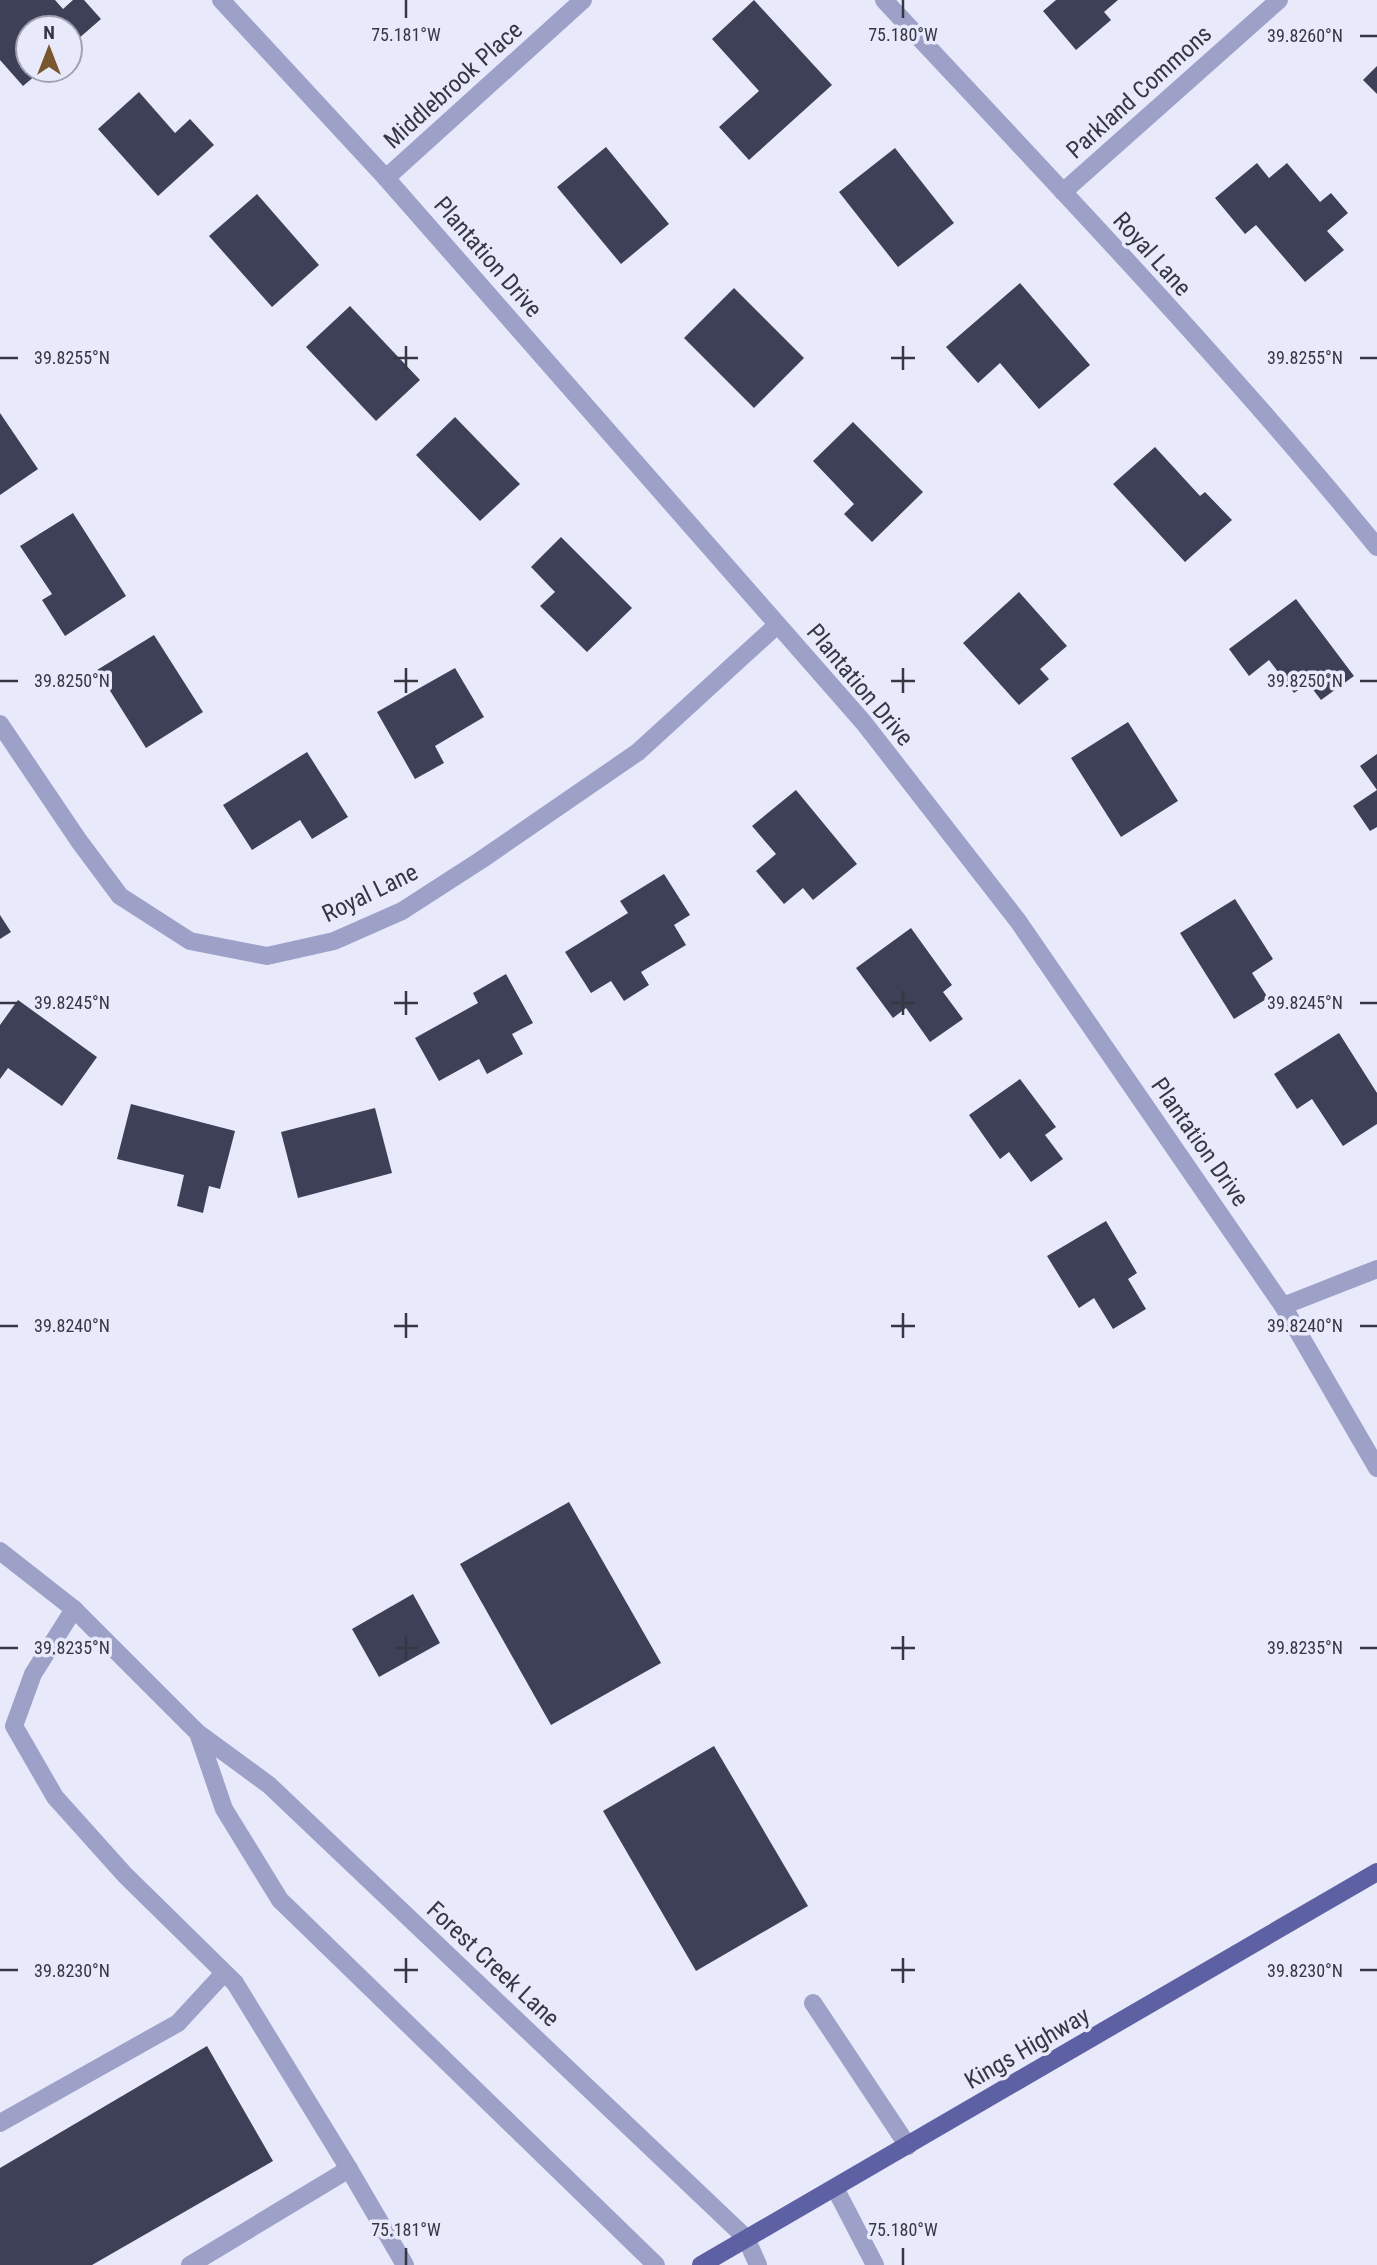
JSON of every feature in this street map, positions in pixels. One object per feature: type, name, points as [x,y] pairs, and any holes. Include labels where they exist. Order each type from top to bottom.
[{"type":"main road","name":"Kings Highway","points":[[701,2265],[1377,1872]]},
{"type":"street","name":"Plantation Drive","points":[[221,0],[386,178],[864,723],[1018,920],[1283,1306],[1377,1468]]},
{"type":"street","name":"Middlebrook Place","points":[[386,178],[583,0]]},
{"type":"street","name":"Royal Lane","points":[[884,0],[1063,192],[1313,468],[1377,547]]},
{"type":"street","name":"Parkland Commons","points":[[1063,192],[1279,0]]},
{"type":"street","name":"Royal Lane","points":[[0,724],[79,841],[120,896],[190,941],[267,956],[334,941],[402,911],[481,860],[638,752],[777,625]]},
{"type":"street","points":[[1283,1306],[1377,1269]]},
{"type":"street","name":"Forest Creek Lane","points":[[0,1551],[74,1609],[198,1733],[269,1785],[746,2238]]},
{"type":"street","points":[[74,1609],[33,1674],[14,1726],[55,1797],[125,1875],[235,1983],[405,2265]]},
{"type":"street","name":"Forest Creek Lane","points":[[198,1733],[224,1809],[280,1899],[656,2265]]},
{"type":"street","points":[[0,2123],[177,2023],[224,1973]]},
{"type":"street","points":[[813,2003],[908,2147]]},
{"type":"street","points":[[190,2265],[349,2169]]},
{"type":"street","points":[[835,2188],[875,2265]]},
{"type":"street","points":[[746,2238],[758,2265]]},
{"type":"building","points":[[0,0],[55,0],[63,9],[73,0],[84,0],[101,19],[84,34],[84,14],[14,14],[14,76],[0,60]]},
{"type":"building","points":[[754,0],[832,85],[749,160],[719,127],[759,91],[712,39]]},
{"type":"building","points":[[1056,0],[1118,0],[1104,12],[1111,20],[1076,50],[1043,11]]},
{"type":"building","points":[[1377,66],[1377,94],[1363,80]]},
{"type":"building","points":[[139,92],[175,133],[190,119],[214,145],[158,196],[98,129]]},
{"type":"building","points":[[606,147],[669,224],[621,264],[557,187]]},
{"type":"building","points":[[895,148],[954,223],[898,267],[839,192]]},
{"type":"building","points":[[1257,163],[1269,178],[1287,163],[1320,202],[1331,193],[1348,213],[1327,231],[1344,250],[1305,282],[1256,225],[1245,234],[1215,198]]},
{"type":"building","points":[[257,194],[319,265],[272,307],[209,236]]},
{"type":"building","points":[[1020,283],[1090,365],[1039,409],[1000,363],[978,383],[946,347]]},
{"type":"building","points":[[734,288],[804,358],[754,408],[684,338]]},
{"type":"building","points":[[350,306],[420,380],[376,421],[306,347]]},
{"type":"building","points":[[0,413],[38,469],[0,495]]},
{"type":"building","points":[[455,417],[520,484],[480,521],[416,455]]},
{"type":"building","points":[[853,422],[923,492],[872,542],[844,514],[854,504],[813,461]]},
{"type":"building","points":[[1155,447],[1200,496],[1205,492],[1232,520],[1185,562],[1113,484]]},
{"type":"building","points":[[73,513],[126,596],[65,636],[42,600],[52,594],[20,546]]},
{"type":"building","points":[[561,537],[632,608],[587,652],[540,606],[555,592],[531,567]]},
{"type":"building","points":[[1019,592],[1067,646],[1040,669],[1049,679],[1019,705],[963,643]]},
{"type":"building","points":[[1296,599],[1354,676],[1321,700],[1308,683],[1294,693],[1269,660],[1249,676],[1229,649]]},
{"type":"building","points":[[154,635],[203,712],[146,748],[97,670]]},
{"type":"building","points":[[455,668],[484,717],[435,746],[444,763],[415,779],[377,712]]},
{"type":"building","points":[[1128,722],[1178,801],[1121,837],[1071,758]]},
{"type":"building","points":[[307,752],[348,817],[312,839],[300,820],[252,850],[223,805]]},
{"type":"building","points":[[1377,754],[1377,790],[1360,766]]},
{"type":"building","points":[[796,790],[857,864],[813,900],[803,888],[784,904],[756,871],[776,854],[752,826]]},
{"type":"building","points":[[1377,790],[1377,827],[1370,831],[1353,806]]},
{"type":"building","points":[[664,874],[690,915],[674,925],[686,945],[641,972],[649,985],[624,1001],[611,981],[591,993],[565,952],[628,913],[620,901]]},
{"type":"building","points":[[1235,899],[1273,959],[1252,973],[1268,998],[1234,1019],[1180,933]]},
{"type":"building","points":[[0,915],[11,932],[0,939]]},
{"type":"building","points":[[911,928],[952,985],[943,992],[963,1019],[930,1042],[906,1008],[893,1018],[856,968]]},
{"type":"building","points":[[506,974],[533,1023],[512,1034],[523,1054],[487,1074],[479,1059],[439,1081],[415,1038],[478,1003],[473,993]]},
{"type":"building","points":[[18,1000],[97,1057],[62,1106],[8,1068],[0,1079],[0,1025]]},
{"type":"building","points":[[1339,1033],[1377,1093],[1377,1124],[1343,1146],[1312,1099],[1297,1109],[1274,1074]]},
{"type":"building","points":[[1020,1079],[1056,1127],[1045,1135],[1063,1159],[1031,1182],[1009,1152],[1000,1159],[969,1115]]},
{"type":"building","points":[[131,1104],[235,1131],[220,1189],[209,1186],[203,1213],[177,1206],[184,1175],[117,1159]]},
{"type":"building","points":[[375,1108],[392,1173],[298,1198],[281,1132]]},
{"type":"building","points":[[1106,1221],[1137,1273],[1128,1279],[1146,1309],[1113,1329],[1094,1298],[1079,1308],[1047,1256]]},
{"type":"building","points":[[569,1502],[661,1663],[551,1725],[460,1564]]},
{"type":"building","points":[[413,1594],[440,1643],[379,1677],[352,1629]]},
{"type":"building","points":[[714,1746],[808,1906],[696,1971],[603,1811]]},
{"type":"building","points":[[207,2046],[273,2161],[92,2265],[0,2265],[0,2168]]}]
